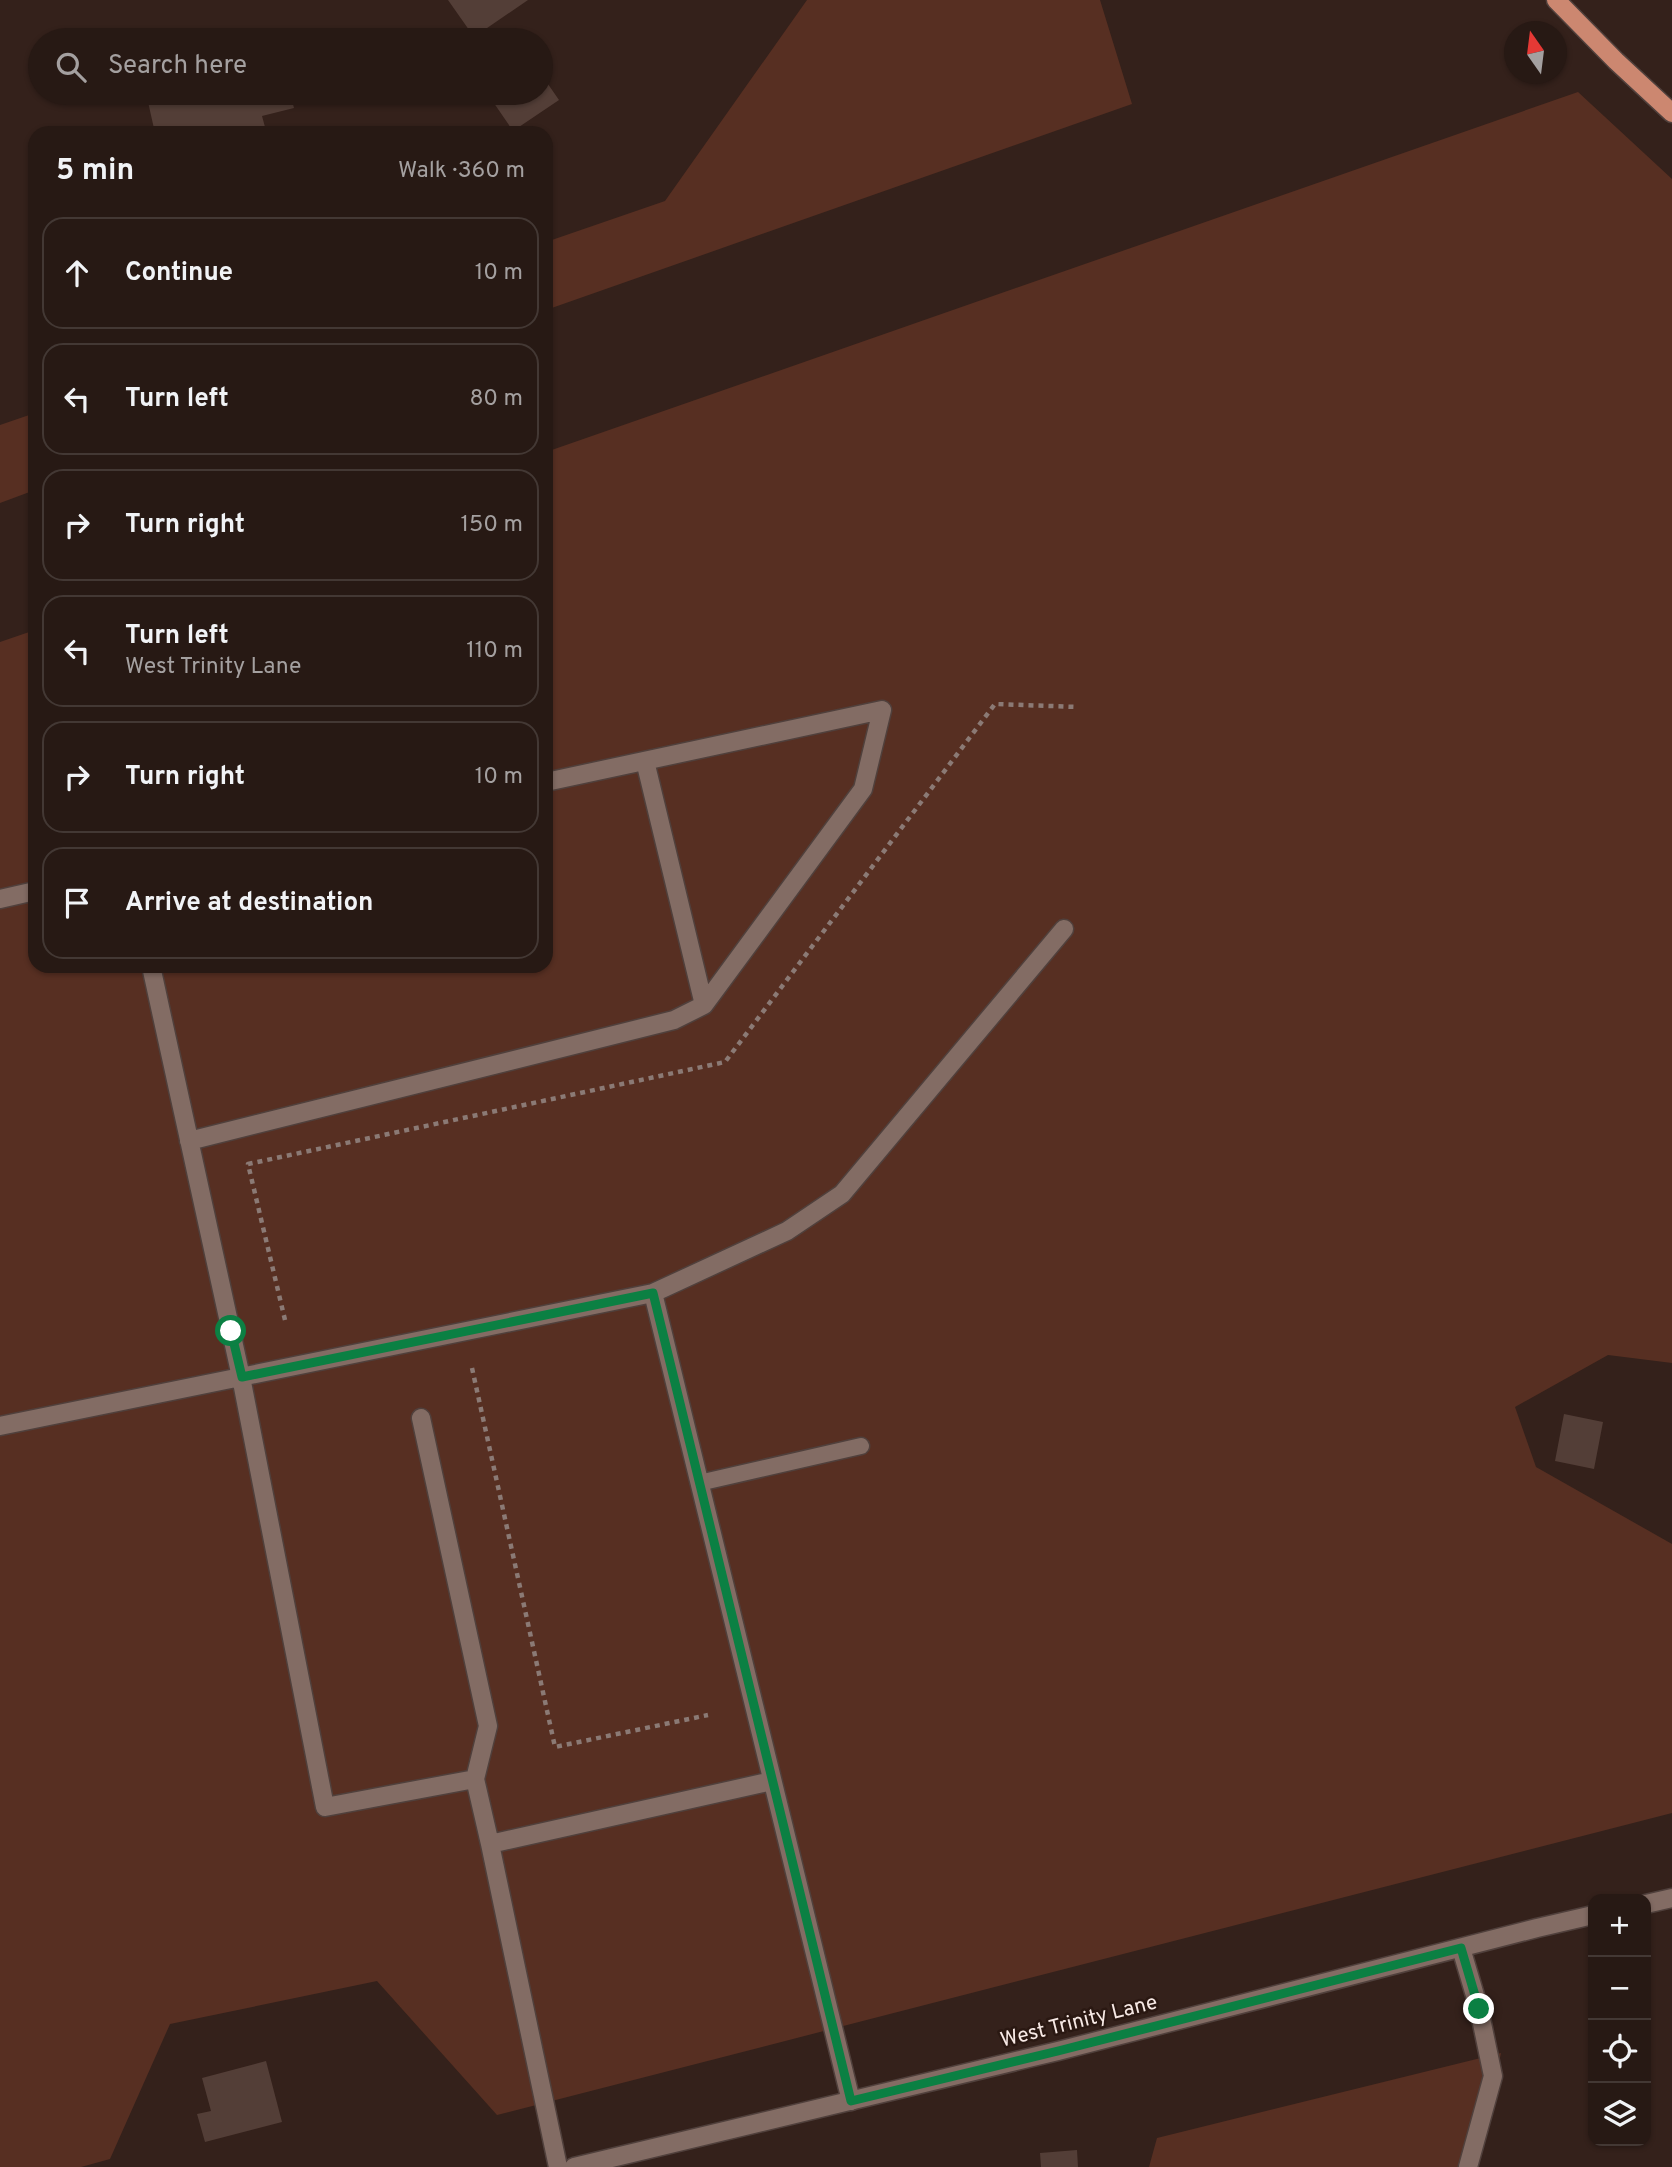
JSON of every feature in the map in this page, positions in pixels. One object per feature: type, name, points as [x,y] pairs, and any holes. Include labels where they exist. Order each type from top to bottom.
[{"type":"main road","points":[[1556,0],[1672,113]]},
{"type":"street","points":[[189,1141],[674,1020],[704,1004],[863,789],[882,710],[553,781]]},
{"type":"street","points":[[646,761],[704,1004]]},
{"type":"street","points":[[0,899],[28,893]]},
{"type":"street","points":[[0,1426],[653,1293],[788,1231],[842,1194],[1064,929]]},
{"type":"street","points":[[153,973],[242,1377],[324,1807],[475,1779]]},
{"type":"street","points":[[653,1293],[851,2101]]},
{"type":"street","points":[[421,1418],[488,1726],[475,1779],[558,2167]]},
{"type":"street","points":[[489,1844],[772,1781]]},
{"type":"street","points":[[1651,1903],[1672,1898]]},
{"type":"street","name":"West Trinity Lane","points":[[574,2167],[1058,2051],[1588,1916]]},
{"type":"street","points":[[1461,1948],[1479,2009],[1493,2076],[1468,2167]]},
{"type":"lane","points":[[699,1483],[861,1446]]},
{"type":"path","points":[[472,1368],[555,1747],[708,1715]]},
{"type":"shaded area","points":[[807,0],[1100,0],[1132,104],[553,308],[553,240],[665,201]]},
{"type":"shaded area","points":[[1578,92],[1672,179],[1672,1363],[1608,1355],[1515,1407],[1536,1467],[1672,1544],[1672,1813],[497,2115],[377,1981],[170,2024],[110,2159],[81,2167],[0,2167],[0,642],[28,632],[28,973],[553,973],[553,450]]},
{"type":"shaded area","points":[[28,415],[28,493],[0,503],[0,425]]},
{"type":"shaded area","points":[[1501,2053],[1477,2167],[1149,2167],[1157,2138]]},
{"type":"building","points":[[448,0],[528,0],[487,28],[468,28]]},
{"type":"building","points":[[553,91],[559,100],[553,104]]},
{"type":"building","points":[[149,105],[293,105],[294,108],[262,116],[265,126],[153,126]]},
{"type":"building","points":[[495,105],[552,105],[520,126],[510,126]]},
{"type":"building","points":[[1564,1414],[1603,1422],[1594,1469],[1555,1461]]},
{"type":"building","points":[[266,2061],[282,2122],[205,2142],[197,2114],[211,2111],[202,2078]]},
{"type":"building","points":[[1077,2150],[1078,2167],[1041,2167],[1040,2153]]},
{"type":"route","points":[[231,1331],[242,1377],[653,1293],[851,2101],[1461,1948],[1479,2009]]}]
